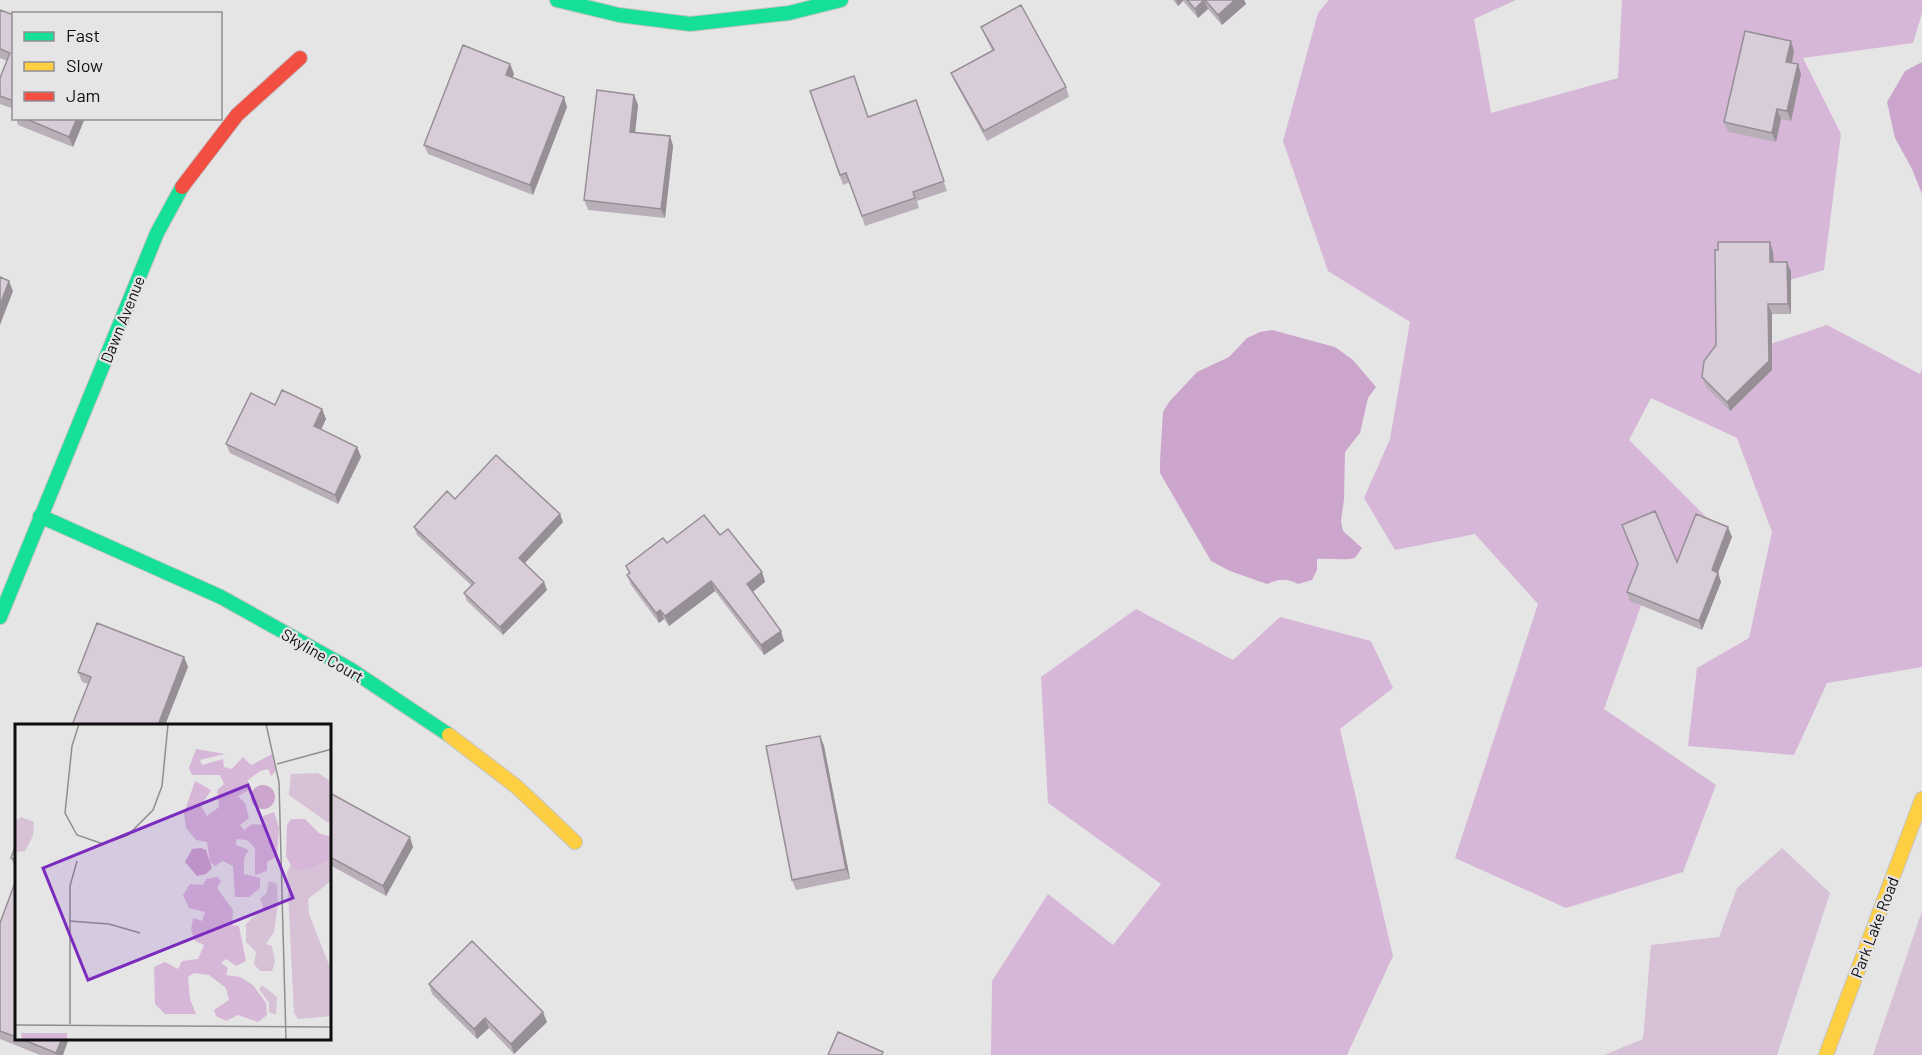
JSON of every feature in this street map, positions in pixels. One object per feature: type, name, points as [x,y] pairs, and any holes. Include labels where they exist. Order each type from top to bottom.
[{"type":"street","points":[[557,0],[619,15],[690,24],[789,13],[842,0]]},
{"type":"street","name":"Dawn Avenue","points":[[0,617],[157,233],[177,193],[237,115],[300,58]]},
{"type":"street","name":"Skyline Court","points":[[40,516],[221,597],[350,669],[459,742],[516,787],[575,842]]},
{"type":"street","name":"Park Lake Road","points":[[1826,1055],[1922,799]]},
{"type":"shaded area","points":[[1329,0],[1516,0],[1474,19],[1491,113],[1618,78],[1622,0],[1922,0],[1922,13],[1913,43],[1803,58],[1841,134],[1824,270],[1726,299],[1744,353],[1827,325],[1920,374],[1922,368],[1922,667],[1827,683],[1794,755],[1688,746],[1697,668],[1749,638],[1772,532],[1737,438],[1651,398],[1629,440],[1721,532],[1652,575],[1604,709],[1716,785],[1683,872],[1566,908],[1455,858],[1538,604],[1475,534],[1395,550],[1364,498],[1390,439],[1410,322],[1328,271],[1283,141],[1318,13]]},
{"type":"shaded area","points":[[1922,62],[1922,194],[1912,169],[1895,138],[1887,102],[1905,71]]},
{"type":"shaded area","points":[[1272,330],[1335,347],[1353,360],[1376,387],[1368,398],[1360,433],[1345,452],[1341,521],[1343,531],[1362,548],[1355,558],[1317,559],[1317,570],[1312,580],[1298,584],[1283,580],[1267,584],[1230,571],[1211,561],[1160,473],[1163,412],[1169,402],[1197,372],[1229,357],[1247,338]]},
{"type":"shaded area","points":[[1136,609],[1233,660],[1280,617],[1371,641],[1393,688],[1340,729],[1393,956],[1347,1055],[991,1055],[992,981],[1048,894],[1113,945],[1161,884],[1048,803],[1041,677]]},
{"type":"shaded area","points":[[1782,848],[1830,893],[1777,1055],[1604,1055],[1643,1039],[1651,945],[1719,937],[1737,888]]},
{"type":"shaded area","points":[[1922,911],[1922,1055],[1873,1055]]},
{"type":"building","points":[[1187,0],[1204,0],[1195,9]]},
{"type":"building","points":[[1205,0],[1235,0],[1218,15]]},
{"type":"building","points":[[1021,5],[1066,87],[984,131],[951,73],[994,50],[981,27]]},
{"type":"building","points":[[0,10],[12,14],[12,100],[0,96],[0,78],[10,53],[0,49]]},
{"type":"building","points":[[1745,31],[1791,41],[1786,62],[1798,64],[1787,111],[1777,109],[1772,133],[1724,122]]},
{"type":"building","points":[[463,45],[510,64],[506,75],[564,97],[530,185],[424,145]]},
{"type":"building","points":[[854,76],[868,117],[916,100],[944,181],[913,192],[915,198],[862,216],[846,173],[840,175],[810,91]]},
{"type":"building","points":[[597,90],[634,95],[630,132],[670,136],[661,209],[584,200]]},
{"type":"building","points":[[29,120],[76,120],[69,137]]},
{"type":"building","points":[[1718,242],[1770,242],[1770,262],[1787,262],[1788,304],[1768,304],[1769,361],[1727,402],[1702,377],[1704,361],[1716,345],[1715,250],[1718,250]]},
{"type":"building","points":[[0,277],[9,281],[0,305]]},
{"type":"building","points":[[282,390],[322,409],[314,426],[357,447],[335,495],[226,444],[251,393],[275,405]]},
{"type":"building","points":[[496,455],[560,514],[519,558],[544,582],[500,627],[464,593],[474,583],[414,527],[447,491],[455,499]]},
{"type":"building","points":[[1655,511],[1677,562],[1696,514],[1728,527],[1712,570],[1718,573],[1699,621],[1627,592],[1638,564],[1622,525]]},
{"type":"building","points":[[704,515],[720,535],[728,529],[762,572],[747,584],[781,631],[761,645],[711,581],[665,616],[660,610],[656,613],[627,575],[630,573],[626,566],[663,538],[667,543]]},
{"type":"building","points":[[97,623],[184,657],[158,724],[72,724],[91,677],[78,672]]},
{"type":"building","points":[[820,736],[846,869],[792,880],[766,746]]},
{"type":"building","points":[[332,794],[410,837],[383,886],[332,858]]},
{"type":"building","points":[[15,847],[15,860],[11,858]]},
{"type":"building","points":[[15,883],[15,1037],[0,1031],[0,923]]},
{"type":"building","points":[[472,941],[543,1012],[511,1044],[485,1018],[474,1029],[429,984]]},
{"type":"building","points":[[838,1032],[883,1052],[882,1055],[828,1055]]},
{"type":"building","points":[[24,1040],[61,1040],[56,1053]]},
{"type":"traffic: fast","points":[[557,0],[619,15],[690,24],[789,13],[841,0]]},
{"type":"traffic: fast","points":[[0,617],[157,233],[182,187]]},
{"type":"traffic: fast","points":[[40,516],[221,597],[350,669],[449,735]]},
{"type":"traffic: slow","points":[[449,735],[517,787],[575,842]]},
{"type":"traffic: slow","points":[[1826,1055],[1922,799]]},
{"type":"traffic: jam","points":[[182,187],[237,115],[300,58]]}]
